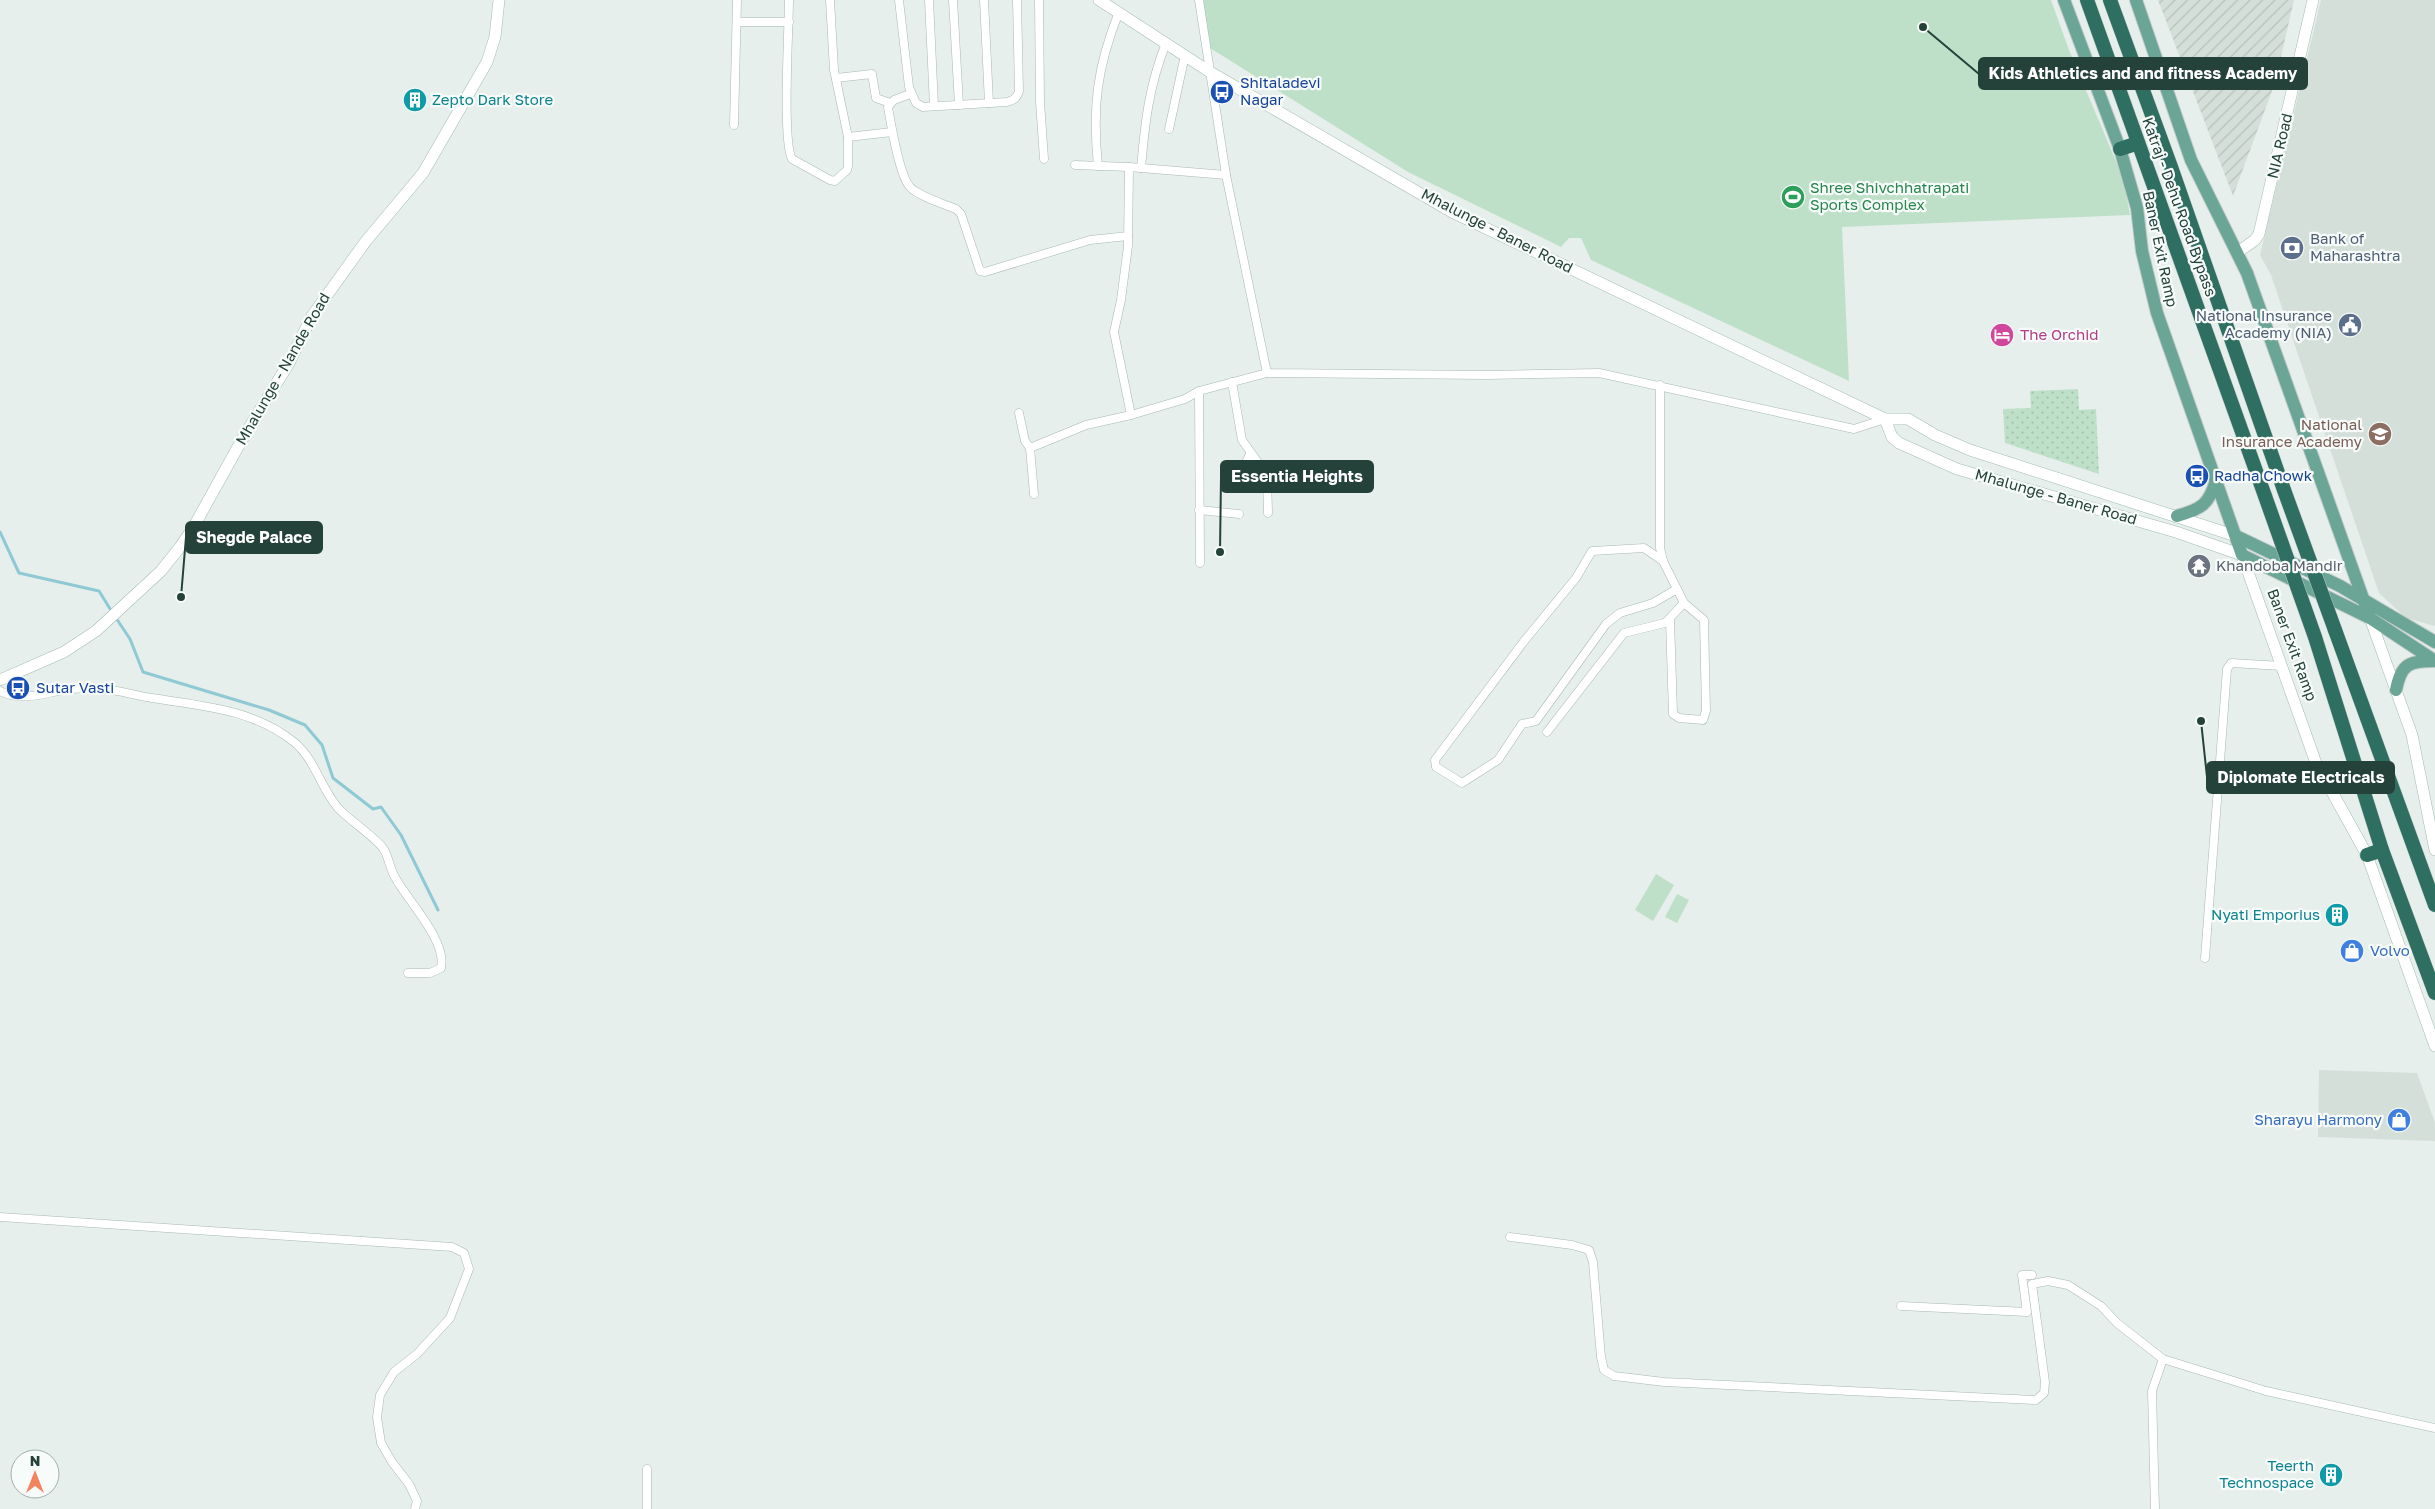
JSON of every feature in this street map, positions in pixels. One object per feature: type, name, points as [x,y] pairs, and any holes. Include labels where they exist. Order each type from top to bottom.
[{"type":"highway","name":"Katraj - Dehu Road Bypass","points":[[2088,0],[2316,637],[2382,850],[2435,993]]},
{"type":"highway","name":"Katraj - Dehu Road Bypass","points":[[2110,0],[2171,167],[2284,490],[2432,884],[2435,905]]},
{"type":"highway","points":[[2120,150],[2138,143]]},
{"type":"highway","points":[[2367,855],[2382,850]]},
{"type":"main road","name":"Mhalunge - Nande Road","points":[[0,680],[64,652],[96,631],[161,571],[194,528],[244,436],[289,363],[312,316],[366,241],[424,173],[487,62],[495,37],[499,0]]},
{"type":"main road","name":"Baner Exit Ramp","points":[[2064,0],[2120,150],[2137,208],[2142,251],[2157,314],[2242,555],[2316,763],[2367,855],[2435,1046]]},
{"type":"main road","points":[[2136,0],[2191,160],[2238,252],[2396,690],[2418,756],[2435,850]]},
{"type":"main road","name":"NIA Road","points":[[2238,252],[2255,240],[2259,234],[2312,0]]},
{"type":"main road","name":"Mhalunge - Baner Road","points":[[1105,2],[1210,72],[1452,212],[1885,419],[1908,419],[1935,435],[1970,450],[2236,536]]},
{"type":"main road","points":[[2171,167],[2191,160]]},
{"type":"main road","name":"Mhalunge - Baner Road","points":[[1885,419],[1892,437],[1899,443],[1936,461],[1957,469],[2176,532],[2242,555]]},
{"type":"main road","points":[[2052,496],[2058,477]]},
{"type":"main road","points":[[2177,516],[2200,508],[2208,502],[2216,480]]},
{"type":"main road","points":[[2236,536],[2340,586],[2435,642]]},
{"type":"main road","points":[[2242,555],[2370,618],[2434,661]]},
{"type":"main road","points":[[2396,690],[2398,676],[2405,667],[2417,661],[2434,661]]},
{"type":"street","points":[[734,125],[737,0]]},
{"type":"street","points":[[789,0],[788,118],[790,155],[792,159],[807,168],[835,181],[847,170],[848,137],[836,78],[830,0]]},
{"type":"street","points":[[899,0],[910,94],[916,104],[923,107],[1013,100],[1019,91],[1017,0]]},
{"type":"street","points":[[929,0],[934,106]]},
{"type":"street","points":[[953,0],[959,105]]},
{"type":"street","points":[[984,0],[989,103]]},
{"type":"street","points":[[1038,0],[1040,102],[1044,159]]},
{"type":"street","points":[[1198,0],[1226,175],[1267,373]]},
{"type":"street","points":[[1098,166],[1095,129],[1097,89],[1101,62],[1119,12]]},
{"type":"street","points":[[737,22],[789,22]]},
{"type":"street","points":[[1141,168],[1146,111],[1166,43]]},
{"type":"street","points":[[1169,129],[1185,55]]},
{"type":"street","points":[[836,78],[872,74],[876,98],[890,103],[910,94]]},
{"type":"street","points":[[890,103],[888,107],[892,132],[910,187],[961,214],[977,268],[981,272],[1090,240],[1128,236]]},
{"type":"street","points":[[848,137],[892,132]]},
{"type":"street","points":[[1075,165],[1129,167],[1226,175]]},
{"type":"street","points":[[1129,167],[1128,236],[1122,300],[1114,332],[1131,415]]},
{"type":"street","points":[[1030,448],[1064,436],[1086,425],[1131,415],[1185,399],[1199,391],[1267,373],[1486,375],[1599,373],[1854,429],[1885,419]]},
{"type":"street","points":[[1232,382],[1242,440],[1250,454],[1267,474],[1268,512]]},
{"type":"street","points":[[1660,386],[1660,548],[1663,561],[1684,603],[1704,620],[1706,711],[1703,720],[1679,718],[1673,714],[1670,620]]},
{"type":"street","points":[[1199,391],[1200,563]]},
{"type":"street","points":[[1019,413],[1025,441],[1030,448],[1034,494]]},
{"type":"street","points":[[1242,482],[1242,471],[1250,454]]},
{"type":"street","points":[[1200,510],[1239,514]]},
{"type":"street","points":[[1663,561],[1644,548],[1592,551],[1576,578],[1525,640],[1435,760],[1436,767],[1462,783],[1498,760],[1522,724],[1536,721],[1606,624],[1620,612],[1653,603],[1677,589]]},
{"type":"street","points":[[1546,732],[1624,634],[1670,620],[1684,603]]},
{"type":"street","points":[[2205,958],[2227,669],[2231,663],[2282,666]]},
{"type":"street","points":[[0,692],[8,696],[33,697],[71,689],[112,689],[150,698],[212,707],[260,720],[295,743],[313,764],[320,782],[337,807],[382,847],[390,869],[403,892],[424,919],[437,946],[442,962],[441,968],[430,973],[408,973]]},
{"type":"street","points":[[0,1217],[452,1246],[464,1253],[469,1269],[450,1318],[416,1354],[394,1372],[380,1395],[377,1417],[381,1443],[392,1462],[409,1484],[416,1501],[415,1509]]},
{"type":"street","points":[[1510,1237],[1572,1245],[1589,1250],[1593,1262],[1601,1357],[1604,1370],[1614,1376],[1664,1382],[2036,1400],[2044,1393],[2045,1382],[2032,1284],[2048,1281],[2068,1285],[2101,1306],[2117,1323],[2163,1359],[2266,1391],[2435,1428]]},
{"type":"street","points":[[1902,1306],[2027,1312],[2022,1275],[2032,1275]]},
{"type":"street","points":[[2155,1509],[2152,1391],[2163,1359]]},
{"type":"street","points":[[647,1469],[647,1509]]},
{"type":"shaded area","points":[[2158,0],[2294,0],[2275,83],[2233,196]]},
{"type":"shaded area","name":"National Insurance Academy","points":[[2321,0],[2435,0],[2435,626],[2406,618],[2379,593],[2271,275],[2260,255]]},
{"type":"shaded area","points":[[2319,1070],[2417,1073],[2435,1123],[2435,1141],[2318,1137]]},
{"type":"green space","name":"Shree Shivchhatrapati Sports Complex","points":[[1203,0],[2051,0],[2069,50],[2123,178],[2130,215],[1842,227],[1849,381],[1591,260],[1581,238],[1569,238],[1561,247],[1408,172],[1210,48]]},
{"type":"green space","points":[[2078,389],[2079,410],[2096,409],[2099,474],[2005,443],[2003,409],[2031,408],[2030,391]]},
{"type":"green space","points":[[1656,874],[1674,885],[1653,921],[1635,910]]},
{"type":"green space","points":[[1677,894],[1689,900],[1677,923],[1665,917]]},
{"type":"waterway","points":[[0,532],[19,573],[99,591],[112,612]]},
{"type":"waterway","points":[[116,618],[130,639],[143,672],[269,710],[305,725],[322,745],[333,778],[373,809],[381,807],[401,835],[438,910]]},
{"type":"place","name":"Kids Athletics and and fitness Academy","points":[[1923,27]]},
{"type":"place","name":"Shitaladevi Nagar","points":[[1222,92]]},
{"type":"place","name":"Zepto Dark Store","points":[[415,100]]},
{"type":"place","name":"Shree Shivchhatrapati Sports Complex","points":[[1793,197]]},
{"type":"place","name":"Bank of Maharashtra","points":[[2292,248]]},
{"type":"place","name":"National Insurance Academy (NIA)","points":[[2350,325]]},
{"type":"place","name":"The Orchid","points":[[2002,335]]},
{"type":"place","name":"National Insurance Academy","points":[[2380,434]]},
{"type":"place","name":"Radha Chowk","points":[[2197,476]]},
{"type":"place","name":"Essentia Heights","points":[[1220,552]]},
{"type":"place","name":"Khandoba Mandir","points":[[2199,566]]},
{"type":"place","name":"Shegde Palace","points":[[181,597]]},
{"type":"place","name":"Sutar Vasti","points":[[18,688]]},
{"type":"place","name":"Diplomate Electricals","points":[[2201,721]]},
{"type":"place","name":"Nyati Emporius","points":[[2337,915]]},
{"type":"place","name":"Volvo","points":[[2352,951]]},
{"type":"place","name":"Sharayu Harmony","points":[[2399,1120]]},
{"type":"place","name":"Teerth Technospace","points":[[2331,1475]]}]
